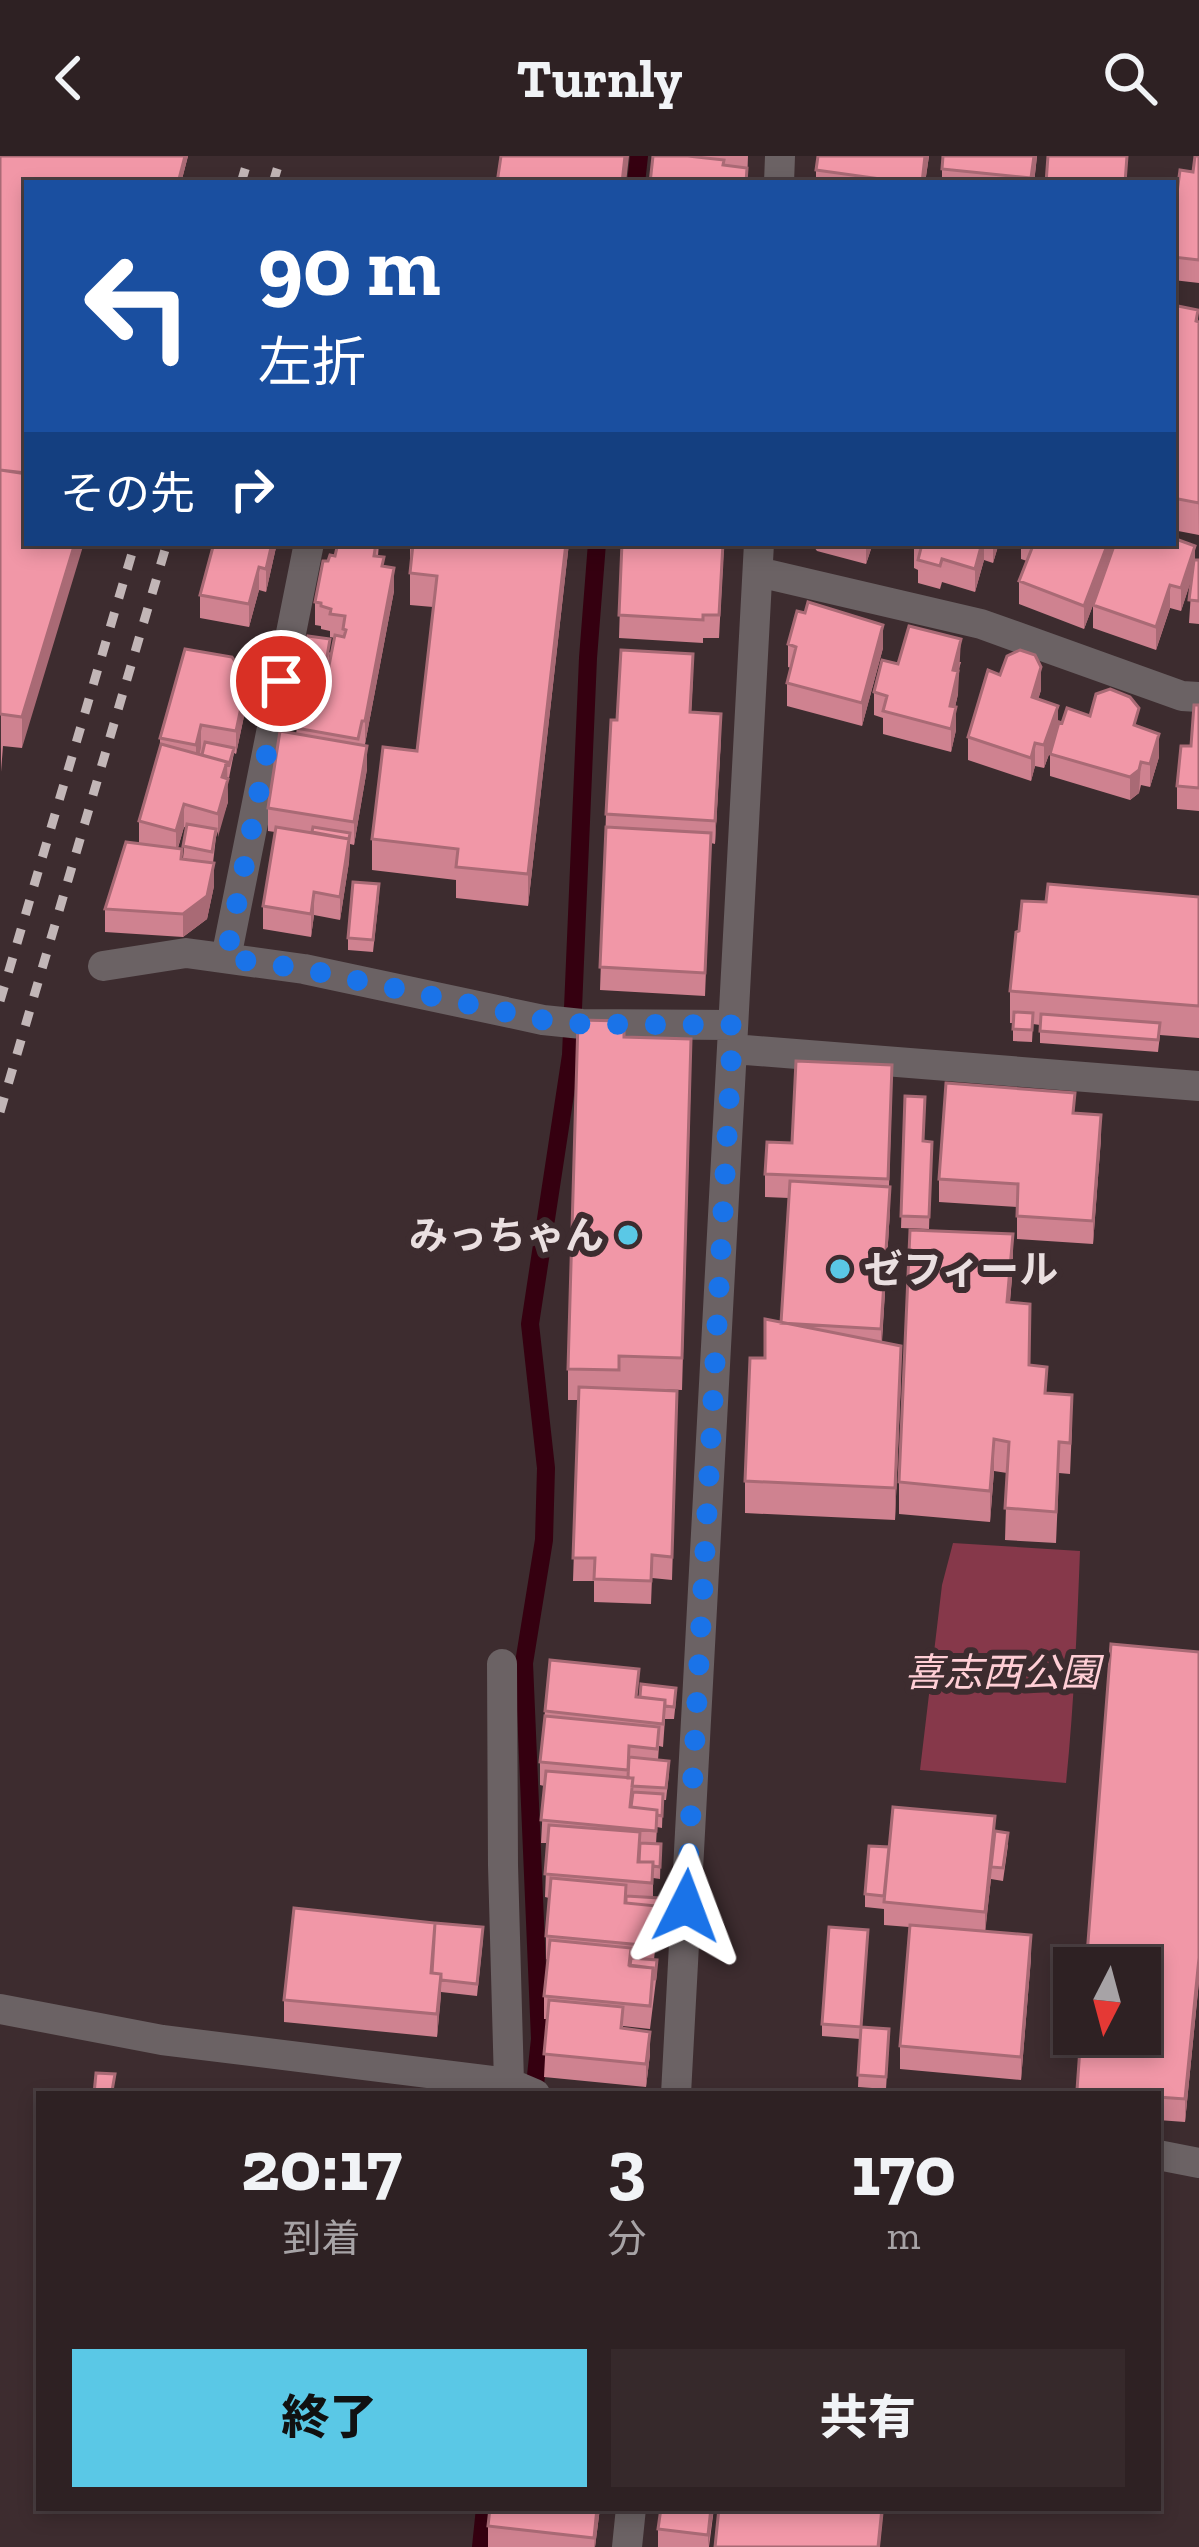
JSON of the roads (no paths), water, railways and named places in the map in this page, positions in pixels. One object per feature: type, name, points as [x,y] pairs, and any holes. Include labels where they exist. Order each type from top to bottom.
[{"type":"street","points":[[226,958],[308,546]]},
{"type":"street","points":[[676,2091],[759,558],[981,624],[1199,697]]},
{"type":"street","points":[[103,966],[186,953],[304,969],[543,1020],[1199,1086]]},
{"type":"street","points":[[0,2009],[162,2041],[523,2089],[503,1865],[502,1664]]},
{"type":"street","points":[[1161,2156],[1199,2163]]},
{"type":"street","points":[[627,2547],[631,2511]]},
{"type":"waterway","points":[[636,180],[639,156]]},
{"type":"waterway","points":[[534,2091],[540,2039],[524,1663],[544,1540],[546,1468],[530,1324],[571,1055],[597,546]]},
{"type":"waterway","points":[[481,2547],[485,2511]]},
{"type":"railway","points":[[242,180],[249,156]]},
{"type":"railway","points":[[274,180],[281,156]]},
{"type":"railway","points":[[0,1001],[134,546]]},
{"type":"railway","points":[[0,1112],[166,546]]},
{"type":"place","name":"みっちゃん","points":[[628,1235]]},
{"type":"place","name":"ゼフィール","points":[[840,1269]]},
{"type":"park label","name":"喜志西公園","points":[[1002,1672]]}]
